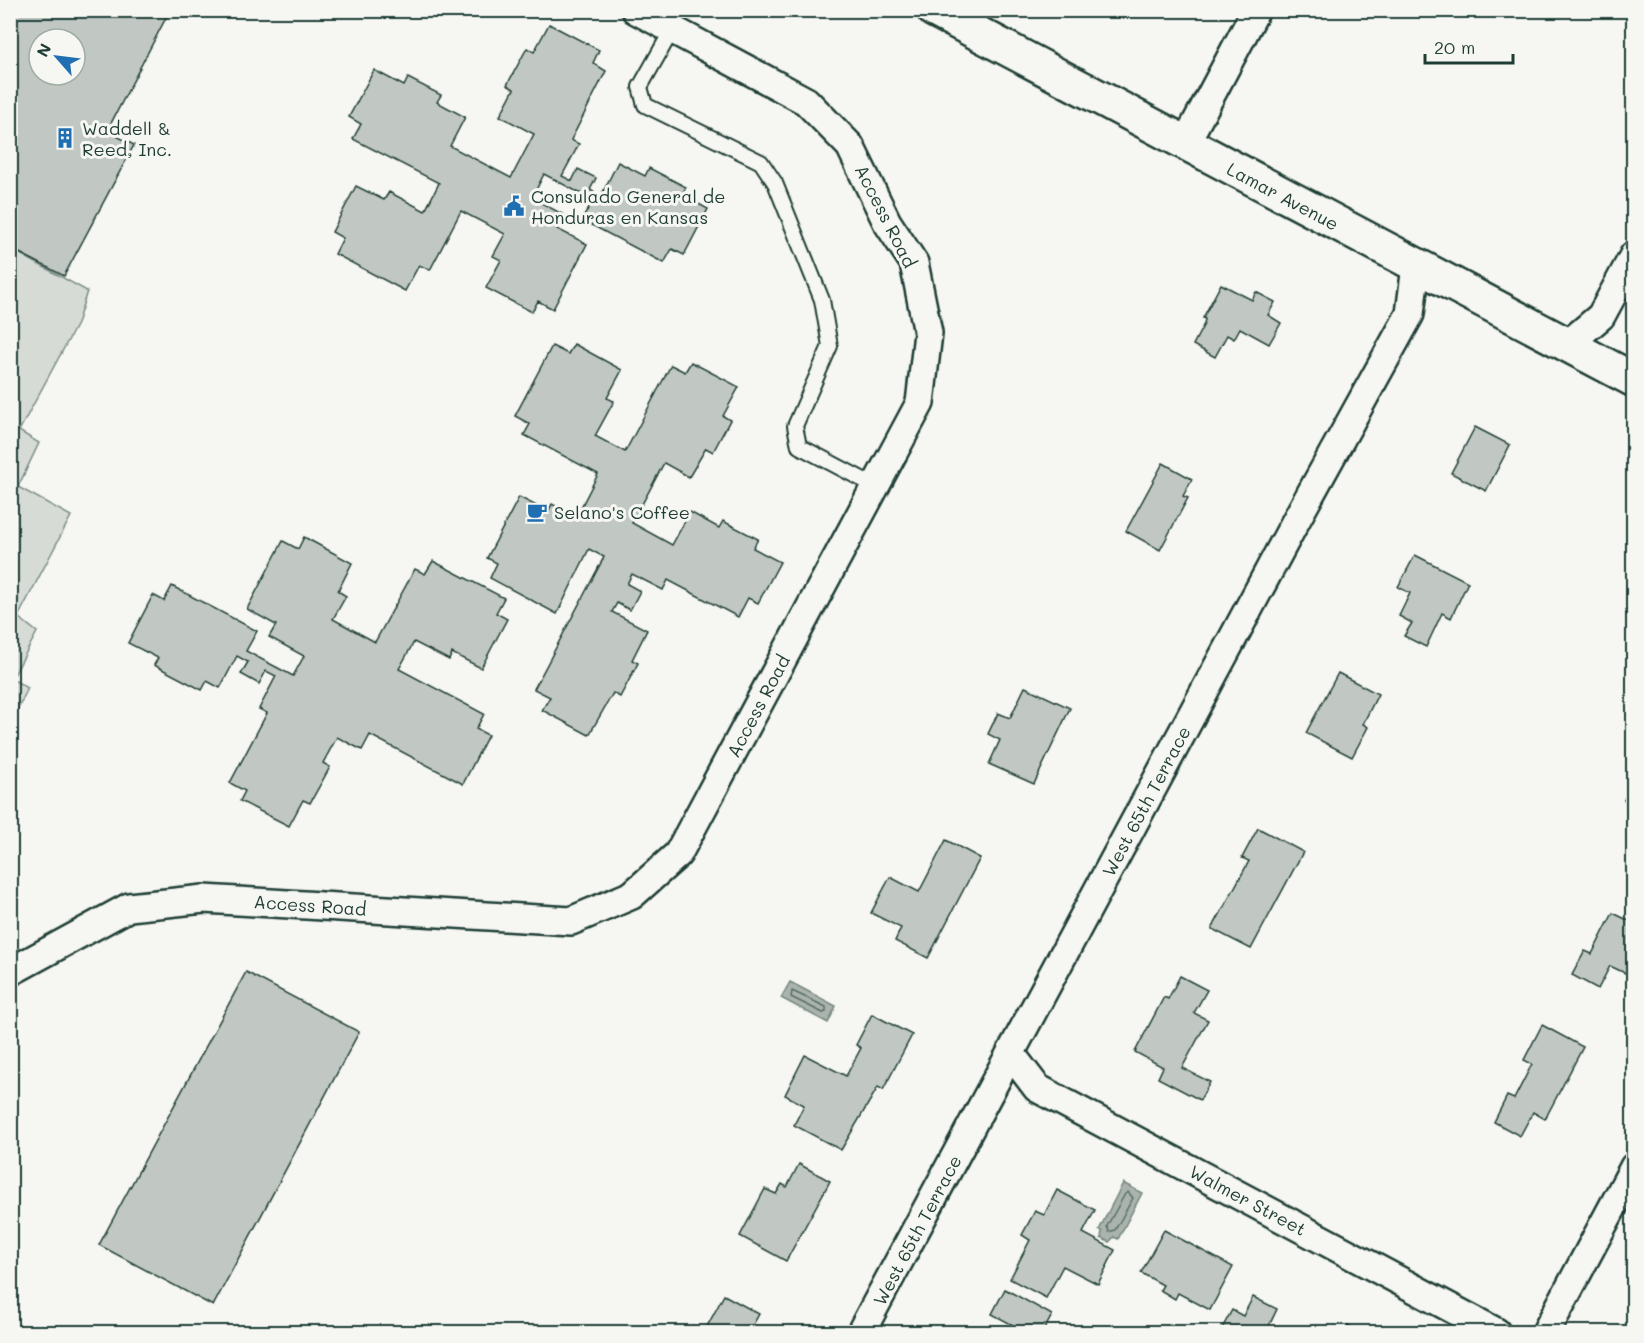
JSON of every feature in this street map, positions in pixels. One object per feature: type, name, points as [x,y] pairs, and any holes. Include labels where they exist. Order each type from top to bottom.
[{"type":"street","name":"Access Road","points":[[10,972],[129,907],[204,899],[571,921],[632,895],[678,854],[920,403],[928,333],[914,264],[887,222],[850,146],[806,101],[636,10]]},
{"type":"street","name":"Lamar Avenue","points":[[934,10],[1634,380]]},
{"type":"street","points":[[1185,144],[1256,10]]},
{"type":"street","points":[[1568,344],[1601,315],[1634,255]]},
{"type":"street","name":"West 65th Terrace","points":[[861,1332],[1300,513],[1410,314],[1416,266]]},
{"type":"street","name":"Walmer Street","points":[[1011,1054],[1037,1088],[1496,1332]]},
{"type":"street","points":[[1546,1332],[1634,1167]]},
{"type":"lane","points":[[672,30],[640,87],[645,105],[761,162],[775,183],[822,300],[830,346],[795,426],[799,446],[876,486]]},
{"type":"shaded area","points":[[11,249],[87,291],[77,324],[19,431],[39,443],[18,487],[71,516],[18,617],[37,632],[12,679],[28,688],[11,723]]},
{"type":"water","points":[[790,982],[836,1006],[828,1023],[781,998]]},
{"type":"water","points":[[1123,1183],[1142,1193],[1118,1239],[1114,1237],[1109,1242],[1101,1238],[1102,1231],[1099,1230]]},
{"type":"building","name":"Waddell & Reed, Inc.","points":[[10,10],[170,10],[107,131],[134,145],[64,276],[10,248]]},
{"type":"building","points":[[549,24],[599,50],[593,63],[606,71],[571,140],[579,144],[562,176],[572,181],[578,169],[596,178],[590,190],[601,196],[618,162],[645,176],[649,168],[686,187],[682,195],[708,209],[684,255],[672,249],[664,263],[582,220],[593,200],[544,174],[532,198],[564,215],[557,229],[587,244],[553,309],[538,301],[532,312],[486,288],[501,260],[493,256],[505,234],[461,211],[430,270],[419,265],[405,291],[335,254],[343,238],[332,232],[356,186],[384,200],[389,192],[425,211],[439,183],[353,139],[361,124],[349,117],[374,70],[404,86],[408,78],[441,95],[437,102],[465,117],[450,146],[511,178],[534,134],[500,116],[514,89],[507,85],[527,48],[534,52]]},
{"type":"building","points":[[1221,284],[1252,300],[1256,292],[1275,302],[1268,315],[1281,323],[1269,344],[1240,328],[1234,339],[1227,335],[1215,357],[1193,345],[1204,324],[1205,319],[1203,318]]},
{"type":"building","points":[[574,344],[622,370],[607,398],[614,401],[595,436],[625,452],[671,365],[685,372],[691,362],[739,387],[723,416],[730,420],[713,452],[706,448],[689,477],[664,463],[632,523],[672,545],[690,512],[719,528],[723,521],[758,539],[753,548],[780,562],[758,603],[748,598],[738,617],[668,580],[663,590],[632,574],[627,584],[640,591],[630,610],[617,603],[612,612],[647,630],[632,660],[638,663],[620,697],[613,693],[589,735],[542,710],[550,697],[534,689],[604,557],[589,549],[557,614],[490,578],[497,563],[487,558],[519,497],[548,512],[552,504],[576,517],[598,474],[524,435],[530,424],[515,416],[552,346],[568,354]]},
{"type":"building","points":[[1475,427],[1510,445],[1486,491],[1451,473]]},
{"type":"building","points":[[1163,463],[1192,479],[1183,496],[1188,498],[1160,550],[1126,531]]},
{"type":"building","points":[[304,537],[352,563],[338,591],[346,596],[333,619],[375,642],[415,569],[425,574],[433,561],[504,598],[496,613],[507,619],[481,668],[452,653],[449,660],[414,642],[399,669],[484,714],[476,729],[488,735],[463,784],[370,735],[362,750],[337,737],[323,763],[330,767],[310,803],[303,800],[289,826],[240,801],[245,791],[230,783],[267,713],[259,709],[276,676],[266,671],[259,684],[241,674],[248,662],[237,656],[220,688],[207,681],[202,690],[154,665],[158,658],[128,643],[153,595],[164,601],[172,586],[257,631],[246,651],[293,676],[304,656],[269,637],[276,625],[247,609],[283,541],[298,549]]},
{"type":"building","points":[[1415,555],[1468,582],[1451,618],[1442,613],[1426,647],[1404,636],[1412,623],[1399,616],[1410,593],[1398,587]]},
{"type":"building","points":[[1338,673],[1378,694],[1363,724],[1368,727],[1352,757],[1306,733]]},
{"type":"building","points":[[1025,687],[1070,708],[1034,784],[989,764],[1000,740],[988,734],[998,713],[1010,718]]},
{"type":"building","points":[[1634,782],[1634,805],[1624,800]]},
{"type":"building","points":[[1258,828],[1303,852],[1251,949],[1212,929],[1249,861],[1242,858]]},
{"type":"building","points":[[946,840],[980,858],[928,958],[895,941],[901,928],[871,913],[890,877],[919,892]]},
{"type":"building","points":[[1613,913],[1634,923],[1634,957],[1625,973],[1610,966],[1598,989],[1572,975],[1585,951],[1592,954]]},
{"type":"building","points":[[246,972],[359,1032],[213,1306],[99,1245]]},
{"type":"building","points":[[1180,976],[1207,990],[1194,1013],[1208,1020],[1182,1068],[1210,1082],[1200,1100],[1158,1078],[1163,1067],[1135,1052],[1164,997],[1168,999]]},
{"type":"building","points":[[872,1014],[912,1035],[883,1090],[878,1087],[841,1150],[794,1125],[804,1105],[785,1095],[805,1055],[846,1076],[861,1048],[856,1045]]},
{"type":"building","points":[[1542,1025],[1583,1047],[1545,1119],[1533,1112],[1520,1136],[1494,1122],[1507,1096],[1514,1099],[1532,1064],[1524,1060]]},
{"type":"building","points":[[799,1164],[830,1181],[786,1261],[740,1236],[765,1189],[776,1194],[782,1184],[787,1187]]},
{"type":"building","points":[[1057,1190],[1095,1210],[1083,1233],[1115,1250],[1098,1284],[1063,1266],[1046,1298],[1010,1279],[1030,1240],[1022,1235],[1035,1211],[1044,1215]]},
{"type":"building","points":[[1164,1230],[1233,1267],[1210,1310],[1178,1293],[1175,1299],[1160,1290],[1163,1285],[1141,1273]]},
{"type":"building","points":[[1005,1289],[1052,1315],[1043,1332],[1011,1332],[1015,1326],[992,1314]]},
{"type":"building","points":[[724,1295],[759,1314],[749,1332],[704,1332]]},
{"type":"building","points":[[1253,1297],[1277,1309],[1267,1330],[1273,1332],[1220,1332],[1232,1310],[1243,1316]]},
{"type":"building","points":[[1348,1325],[1361,1332],[1344,1332]]},
{"type":"place","name":"Waddell & Reed, Inc.","points":[[65,138]]},
{"type":"place","name":"Consulado General de Honduras en Kansas","points":[[514,206]]},
{"type":"place","name":"Selano's Coffee","points":[[537,512]]}]
